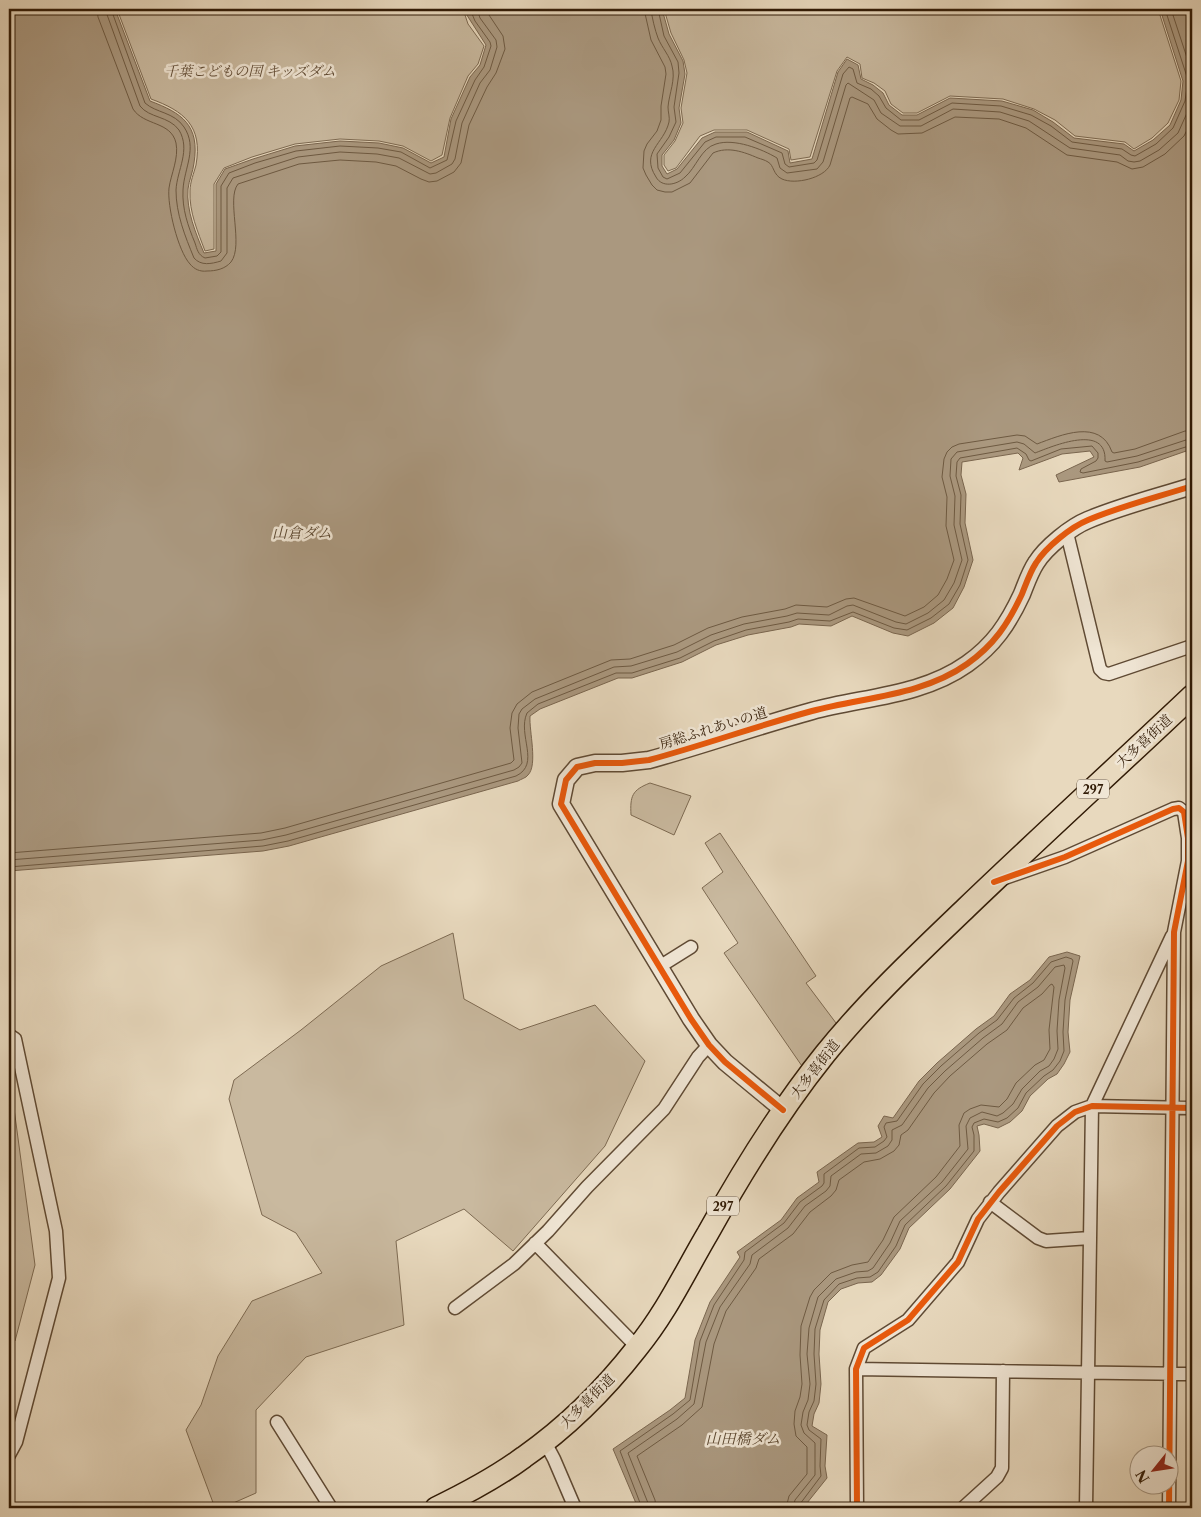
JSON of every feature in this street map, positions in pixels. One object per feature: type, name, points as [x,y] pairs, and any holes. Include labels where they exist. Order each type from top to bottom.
[{"type":"highway","name":"大多喜街道","points":[[436,1508],[493,1477],[545,1442],[583,1408],[638,1348],[668,1302],[748,1163],[783,1110],[866,1006],[907,964],[1192,696]]},
{"type":"street","name":"房総ふれあいの道","points":[[783,1110],[725,1062],[709,1045],[691,1019],[562,804],[566,780],[577,767],[595,762],[622,763],[649,760],[813,711],[892,694],[940,679],[966,665],[1000,634],[1012,614],[1036,563],[1050,547],[1067,533],[1086,520],[1192,486]]},
{"type":"street","points":[[1067,533],[1100,669],[1104,674],[1109,674],[1192,646]]},
{"type":"street","points":[[994,882],[1065,857],[1173,809],[1179,808],[1184,812],[1190,861],[1174,932],[1169,1508]]},
{"type":"street","points":[[1086,1508],[1092,1106],[1174,932]]},
{"type":"street","points":[[659,967],[691,947]]},
{"type":"street","points":[[9,1035],[15,1038],[56,1231],[59,1278],[16,1442],[9,1455]]},
{"type":"street","points":[[455,1308],[514,1264],[535,1243],[664,1109],[698,1057],[709,1045]]},
{"type":"street","points":[[857,1508],[856,1369],[864,1348],[908,1320],[958,1262],[978,1219],[990,1202],[1058,1126],[1075,1112],[1092,1106],[1192,1108]]},
{"type":"street","points":[[990,1202],[1038,1238],[1046,1241],[1090,1238]]},
{"type":"street","points":[[535,1243],[638,1348]]},
{"type":"street","points":[[856,1369],[1192,1374]]},
{"type":"street","points":[[963,1508],[997,1477],[1002,1468],[1003,1371]]},
{"type":"street","points":[[277,1422],[331,1508]]},
{"type":"street","points":[[545,1442],[575,1508]]},
{"type":"green space","name":"千葉こどもの国 キッズダム","points":[[117,9],[459,9],[464,12],[468,24],[484,46],[478,64],[468,76],[450,118],[442,155],[431,161],[403,146],[379,141],[340,139],[295,144],[224,168],[214,184],[214,249],[205,251],[194,222],[190,199],[197,151],[197,140],[194,130],[182,115],[151,99]]},
{"type":"green space","points":[[664,9],[1158,9],[1181,81],[1179,100],[1168,123],[1152,138],[1134,149],[1125,142],[1075,136],[1055,120],[1034,109],[1003,99],[950,96],[917,113],[903,113],[891,104],[885,91],[874,83],[862,78],[860,64],[847,57],[837,71],[810,157],[791,160],[789,149],[747,130],[714,130],[700,136],[676,168],[668,171],[664,165],[664,155],[675,141],[683,123],[681,108],[687,73],[684,60],[671,33]]},
{"type":"green space","points":[[650,783],[691,796],[674,835],[631,815],[633,794],[639,788]]},
{"type":"green space","points":[[720,833],[816,976],[806,983],[839,1027],[804,1069],[724,953],[738,943],[702,888],[723,872],[705,843]]},
{"type":"green space","points":[[453,933],[464,999],[520,1030],[595,1005],[645,1061],[605,1146],[513,1251],[464,1209],[396,1241],[404,1325],[306,1357],[256,1410],[256,1493],[222,1508],[215,1508],[186,1430],[201,1405],[218,1356],[252,1301],[322,1273],[296,1233],[262,1215],[229,1099],[234,1080],[301,1030],[381,966]]},
{"type":"green space","points":[[9,1071],[35,1265],[15,1341],[9,1338]]},
{"type":"water","name":"山倉ダム","points":[[9,9],[115,9],[150,101],[180,116],[191,130],[195,150],[188,197],[190,213],[204,253],[216,251],[216,184],[225,169],[295,146],[340,141],[379,143],[403,148],[431,163],[444,157],[451,119],[470,77],[480,65],[486,45],[463,9],[662,9],[669,34],[683,61],[685,74],[679,108],[681,123],[674,140],[662,155],[662,166],[667,174],[677,169],[702,138],[715,132],[747,132],[788,151],[790,163],[812,159],[838,72],[847,59],[858,65],[861,79],[883,93],[889,105],[902,115],[917,115],[950,98],[1002,101],[1033,110],[1074,138],[1124,144],[1134,151],[1153,140],[1170,125],[1181,100],[1183,81],[1160,9],[1192,9],[1192,449],[1140,467],[1059,482],[1056,475],[1094,457],[1090,451],[1062,454],[1019,470],[1023,458],[1018,453],[962,462],[961,475],[966,494],[965,523],[973,560],[964,587],[953,608],[934,623],[908,636],[893,633],[852,616],[831,626],[799,624],[748,635],[716,645],[682,662],[632,678],[618,678],[540,709],[530,716],[533,756],[531,770],[525,778],[518,781],[289,846],[263,851],[9,871]]},
{"type":"water","name":"山田橋ダム","points":[[1067,952],[1080,956],[1070,1000],[1068,1032],[1070,1052],[1064,1064],[1057,1074],[1048,1079],[1030,1096],[1022,1111],[1010,1122],[998,1128],[984,1124],[977,1126],[980,1151],[950,1189],[909,1228],[900,1249],[881,1275],[872,1282],[858,1283],[841,1289],[828,1302],[820,1330],[821,1384],[819,1403],[814,1414],[812,1426],[827,1435],[825,1466],[827,1478],[803,1508],[638,1508],[613,1449],[685,1398],[695,1340],[710,1302],[740,1257],[737,1252],[781,1220],[797,1198],[819,1182],[817,1172],[858,1143],[874,1142],[882,1137],[878,1126],[884,1116],[893,1118],[919,1081],[937,1063],[994,1016],[1010,994],[1030,980],[1049,957]]},
{"type":"cycle path","points":[[783,1110],[725,1062],[709,1045],[691,1019],[561,804],[566,780],[577,767],[595,763],[649,760],[812,711],[912,689],[950,675],[977,657],[993,641],[1017,605],[1036,563],[1059,538],[1081,523],[1101,515],[1192,486]]},
{"type":"cycle path","points":[[994,882],[1065,857],[1173,809],[1179,808],[1184,812],[1188,838],[1188,861],[1174,932],[1169,1508]]},
{"type":"cycle path","points":[[857,1508],[856,1369],[864,1348],[908,1320],[958,1262],[978,1219],[999,1192],[1057,1126],[1075,1112],[1092,1106],[1192,1108]]}]
